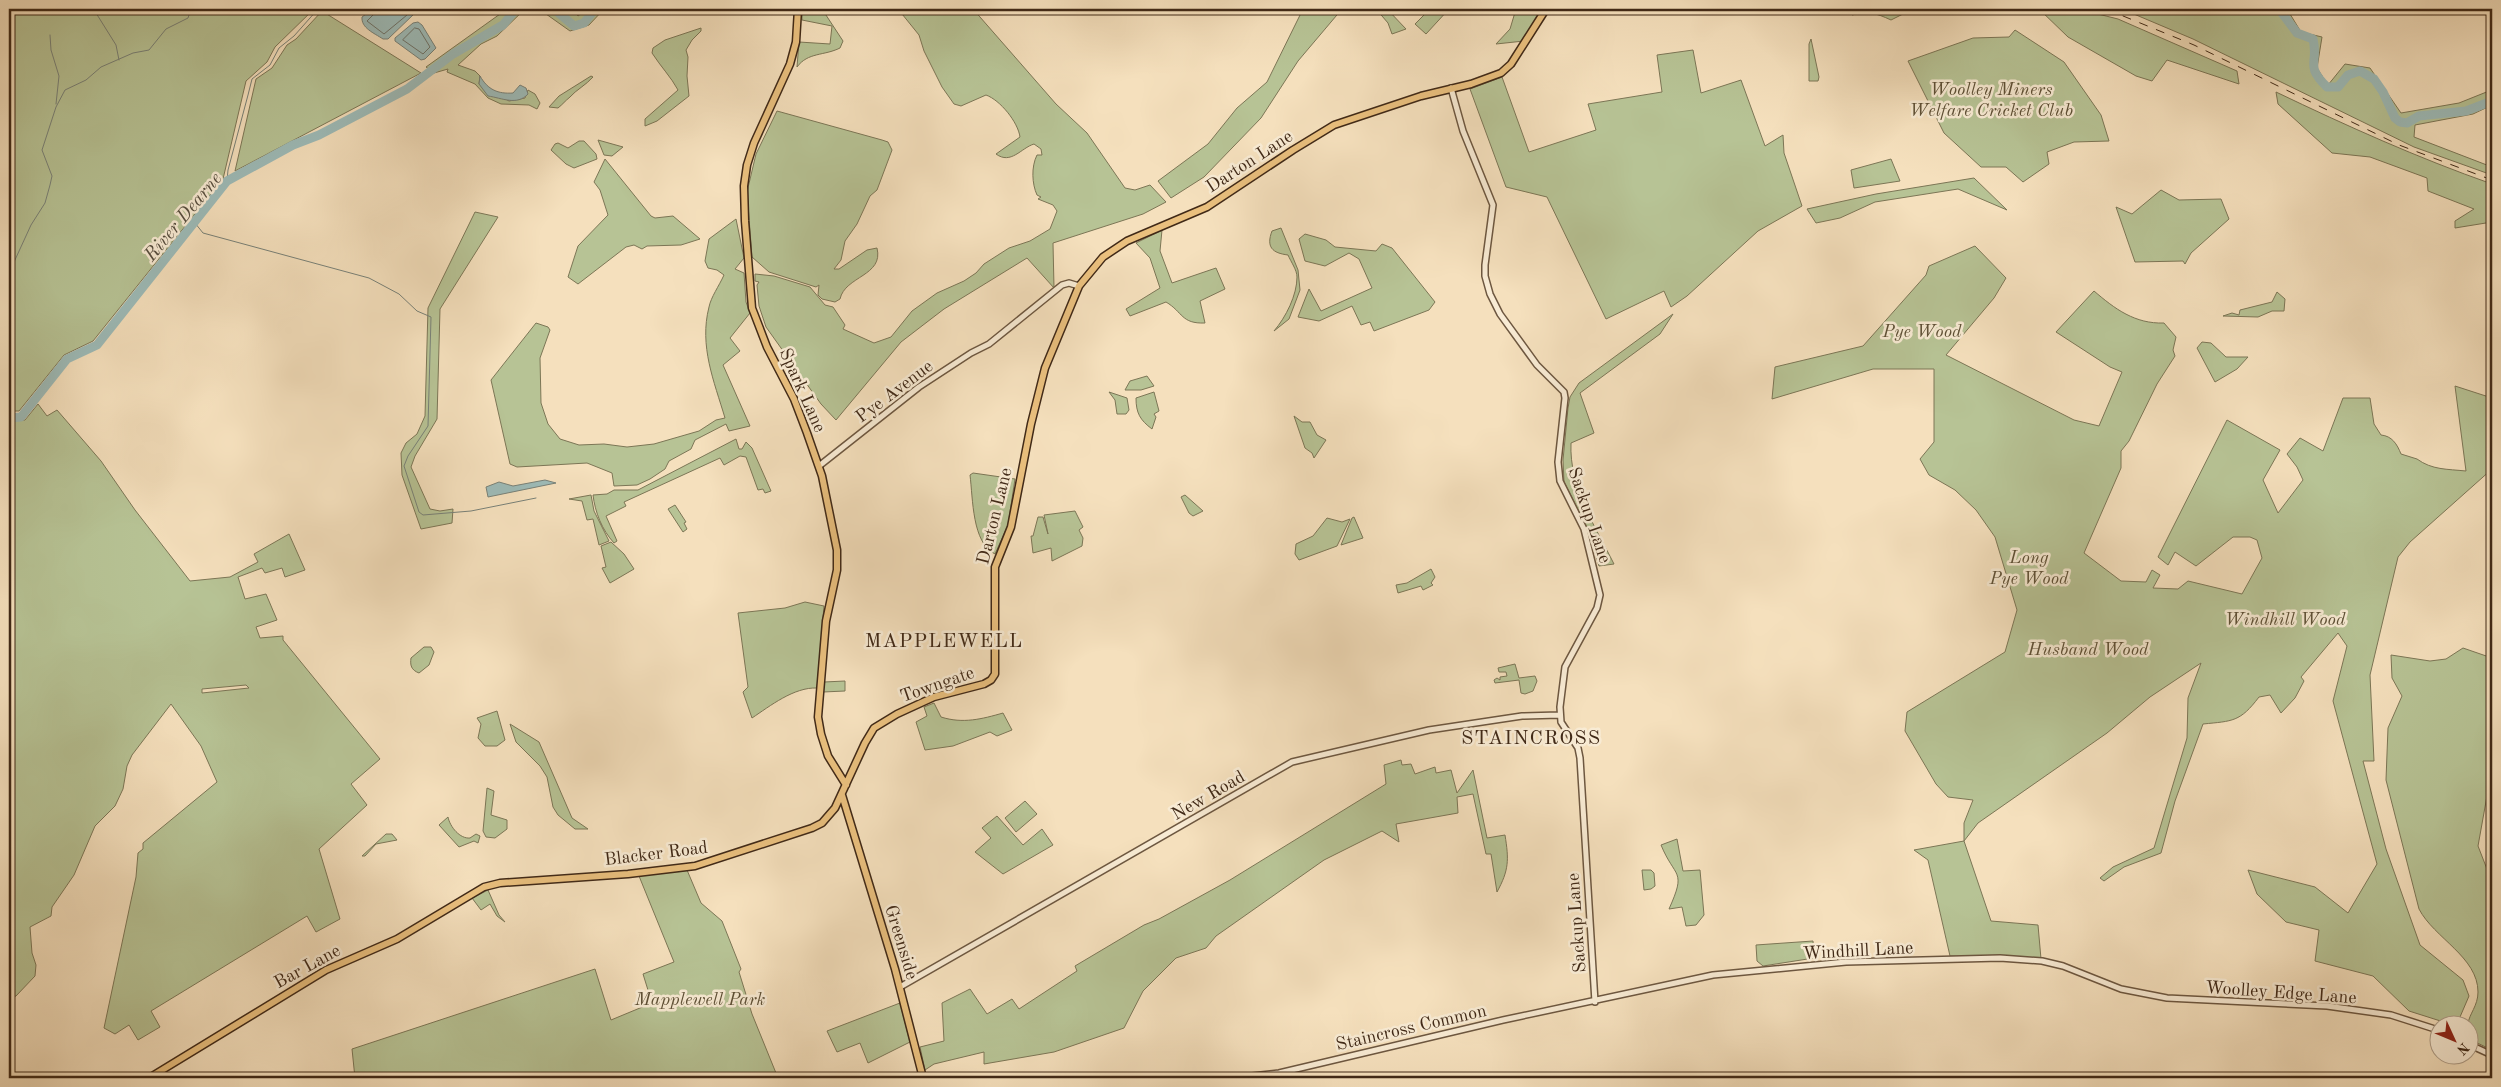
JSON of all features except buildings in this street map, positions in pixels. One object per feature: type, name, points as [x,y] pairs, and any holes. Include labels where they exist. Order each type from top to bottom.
[{"type":"main road","name":"Spark Lane","points":[[798,9],[793,55],[754,143],[745,176],[744,202],[752,308],[767,347],[798,407],[819,466],[838,558],[826,621],[819,726],[828,756],[846,785]]},
{"type":"main road","name":"Darton Lane","points":[[995,674],[995,567],[1011,527],[1031,424],[1045,368],[1079,286],[1093,266],[1113,249],[1138,235],[1220,199],[1324,130],[1373,112],[1477,82],[1501,73],[1511,64],[1546,9]]},
{"type":"main road","name":"Towngate","points":[[842,795],[865,743],[874,728],[897,714],[934,697],[984,684],[991,680],[995,674]]},
{"type":"main road","name":"Greenside","points":[[842,795],[900,987],[923,1078]]},
{"type":"main road","name":"Blacker Road","points":[[484,887],[500,883],[628,874],[707,864],[816,827],[835,808],[842,795]]},
{"type":"main road","points":[[835,808],[849,816]]},
{"type":"main road","name":"Bar Lane","points":[[150,1078],[326,970],[396,939],[484,887]]},
{"type":"street","name":"Sackup Lane","points":[[1452,88],[1463,131],[1492,205],[1485,265],[1485,276],[1490,294],[1500,314],[1537,365],[1564,392],[1566,398],[1558,462],[1560,481],[1584,529],[1600,595],[1597,608],[1565,667],[1559,715],[1563,725],[1578,748],[1580,758],[1595,1002]]},
{"type":"street","name":"Pye Avenue","points":[[819,466],[919,387],[971,352],[989,344],[1062,285],[1069,283],[1079,286]]},
{"type":"street","name":"New Road","points":[[900,987],[1292,762],[1428,730],[1522,716],[1559,715]]},
{"type":"street","name":"Windhill Lane","points":[[1595,1002],[1713,975],[1846,962],[1967,958],[2042,961],[2063,966],[2121,989]]},
{"type":"street","name":"Woolley Edge Lane","points":[[2121,989],[2167,998],[2327,1006],[2360,1010],[2391,1015],[2428,1027]]},
{"type":"street","name":"Staincross Common","points":[[1234,1078],[1279,1073],[1503,1020],[1595,1002]]},
{"type":"street","points":[[2478,1049],[2492,1055]]},
{"type":"green space","points":[[9,9],[314,9],[275,47],[267,62],[246,81],[223,179],[93,341],[64,355],[19,411],[9,411]]},
{"type":"green space","points":[[507,9],[539,9],[524,10],[497,36],[481,44],[458,65],[475,71],[480,76],[479,84],[509,101],[525,98],[528,90],[535,94],[540,103],[537,109],[529,105],[501,104],[488,98],[475,84],[447,72],[448,69],[434,73],[426,67]]},
{"type":"green space","points":[[539,9],[572,9],[578,16],[587,9],[604,9],[589,25],[570,31]]},
{"type":"green space","points":[[802,9],[822,9],[843,41],[840,48],[806,59],[797,67],[799,42],[830,44],[832,26],[802,20]]},
{"type":"green space","points":[[898,9],[973,9],[1056,104],[1087,133],[1125,188],[1135,190],[1150,185],[1166,202],[1143,214],[1053,243],[1054,288],[1027,258],[944,309],[901,342],[836,420],[821,404],[766,327],[759,306],[757,285],[759,282],[755,281],[755,274],[774,276],[810,287],[825,305],[833,307],[845,325],[843,329],[874,343],[891,337],[912,311],[937,293],[964,281],[976,273],[984,264],[1009,248],[1030,241],[1050,229],[1057,211],[1053,205],[1038,199],[1041,197],[1037,195],[1034,186],[1034,165],[1037,155],[1042,155],[1041,149],[1034,144],[1011,157],[1001,157],[996,154],[1020,137],[1012,118],[997,102],[986,95],[961,106],[954,104],[942,87],[924,51],[919,35]]},
{"type":"green space","points":[[1303,9],[1342,9],[1298,61],[1261,118],[1204,177],[1171,198],[1158,181],[1208,144],[1237,108],[1267,82]]},
{"type":"green space","points":[[1376,9],[1387,9],[1406,29],[1392,34],[1388,23]]},
{"type":"green space","points":[[1430,9],[1449,9],[1426,34],[1415,24]]},
{"type":"green space","points":[[1516,9],[1543,9],[1524,41],[1496,44],[1510,29]]},
{"type":"green space","points":[[1850,9],[1913,9],[1891,20],[1872,13],[1852,15]]},
{"type":"green space","points":[[2039,9],[2078,9],[2118,19],[2237,71],[2239,84],[2167,60],[2152,81],[2136,76],[2068,37]]},
{"type":"green space","points":[[2122,9],[2287,9],[2301,32],[2322,37],[2317,68],[2328,85],[2345,64],[2370,68],[2401,113],[2459,103],[2489,91],[2492,92],[2492,105],[2473,114],[2415,125],[2414,137],[2492,167],[2492,175],[2414,147],[2193,39]]},
{"type":"green space","points":[[322,11],[421,73],[235,171],[256,79],[272,68],[287,45],[296,39]]},
{"type":"green space","points":[[701,28],[701,31],[686,50],[688,57],[689,96],[657,121],[645,126],[645,119],[678,90],[652,53],[653,48],[665,40]]},
{"type":"green space","name":"Woolley Miners Welfare Cricket Club","points":[[2015,30],[2064,62],[2101,115],[2109,141],[2074,142],[2047,152],[2049,164],[2023,182],[2006,167],[1981,167],[1944,133],[1908,61],[1973,38],[2009,37]]},
{"type":"green space","points":[[1811,39],[1819,77],[1818,81],[1809,81],[1809,44]]},
{"type":"green space","points":[[1693,50],[1701,93],[1741,80],[1765,146],[1783,135],[1784,153],[1802,206],[1758,231],[1687,296],[1671,307],[1664,291],[1606,319],[1547,197],[1506,187],[1470,89],[1502,77],[1529,152],[1596,130],[1588,104],[1662,92],[1657,55]]},
{"type":"green space","points":[[591,76],[593,77],[558,108],[549,107],[559,96]]},
{"type":"green space","points":[[2276,92],[2383,141],[2492,184],[2492,222],[2455,228],[2455,221],[2474,209],[2428,191],[2427,178],[2370,157],[2332,153],[2278,104]]},
{"type":"green space","points":[[777,111],[888,142],[892,150],[877,190],[870,196],[857,224],[845,241],[841,260],[834,269],[839,269],[867,250],[877,248],[878,257],[875,265],[849,285],[843,291],[840,299],[835,302],[822,299],[818,295],[819,285],[816,287],[769,272],[752,257],[747,192],[756,154]]},
{"type":"green space","points":[[598,140],[623,147],[612,156],[604,155]]},
{"type":"green space","points":[[579,141],[584,141],[596,154],[597,159],[574,168],[566,164],[551,150],[558,143],[568,148]]},
{"type":"green space","points":[[605,159],[651,216],[655,218],[673,216],[700,239],[681,245],[647,246],[642,249],[634,245],[626,247],[578,284],[568,277],[578,246],[608,215],[600,190],[594,182]]},
{"type":"green space","points":[[1891,159],[1900,181],[1854,188],[1851,170]]},
{"type":"green space","points":[[1974,178],[2007,210],[1958,189],[1875,202],[1840,218],[1816,223],[1807,209],[1876,194]]},
{"type":"green space","points":[[2161,190],[2179,200],[2221,199],[2229,219],[2191,253],[2185,264],[2183,261],[2135,262],[2116,207],[2132,214]]},
{"type":"green space","points":[[475,212],[498,217],[440,309],[437,419],[415,456],[411,467],[430,509],[440,511],[453,509],[452,523],[421,529],[402,475],[401,453],[406,443],[417,434],[425,416],[428,308]]},
{"type":"green space","points":[[736,219],[744,258],[735,269],[744,273],[746,302],[750,313],[730,338],[740,351],[723,365],[750,426],[729,431],[726,424],[695,440],[691,449],[669,461],[665,469],[650,479],[637,485],[614,486],[612,473],[587,463],[517,467],[510,464],[491,380],[536,323],[548,327],[550,330],[540,358],[541,403],[548,424],[560,439],[579,445],[604,444],[627,447],[654,444],[699,431],[716,420],[725,418],[712,377],[706,336],[706,321],[710,303],[724,275],[717,270],[708,268],[705,261],[709,239]]},
{"type":"green space","points":[[1281,228],[1298,270],[1300,290],[1289,319],[1274,331],[1290,306],[1297,284],[1297,274],[1288,255],[1274,251],[1270,245],[1272,231]]},
{"type":"green space","points":[[1162,230],[1160,251],[1172,283],[1216,268],[1225,289],[1200,301],[1205,323],[1191,322],[1166,302],[1130,316],[1126,309],[1160,288],[1150,258],[1136,243]]},
{"type":"green space","points":[[1305,234],[1326,240],[1335,247],[1376,251],[1382,244],[1392,248],[1435,302],[1429,310],[1374,331],[1370,322],[1361,325],[1352,306],[1319,321],[1298,317],[1309,289],[1321,311],[1372,288],[1359,259],[1349,253],[1325,266],[1305,261],[1299,239]]},
{"type":"green space","points":[[1975,246],[2006,278],[1994,298],[1946,355],[2074,420],[2099,426],[2122,372],[2110,367],[2056,332],[2094,291],[2126,314],[2144,321],[2164,323],[2176,337],[2173,350],[2175,356],[2157,384],[2129,441],[2121,451],[2121,468],[2084,553],[2121,581],[2146,582],[2152,570],[2160,575],[2153,588],[2178,589],[2188,581],[2242,594],[2262,558],[2257,540],[2250,537],[2233,537],[2196,566],[2175,552],[2168,565],[2158,557],[2227,420],[2280,450],[2263,480],[2278,513],[2303,480],[2297,467],[2287,454],[2300,438],[2323,451],[2343,398],[2370,398],[2374,424],[2381,435],[2394,441],[2401,454],[2434,467],[2466,471],[2455,386],[2492,398],[2492,469],[2410,542],[2398,557],[2370,675],[2374,761],[2363,761],[2386,849],[2420,945],[2463,980],[2469,996],[2461,1014],[2428,1014],[2428,1017],[2409,1011],[2373,976],[2315,961],[2319,930],[2286,922],[2257,894],[2248,870],[2315,887],[2348,913],[2377,864],[2333,701],[2347,646],[2338,633],[2301,677],[2304,681],[2295,698],[2281,713],[2270,695],[2259,697],[2241,716],[2235,719],[2203,724],[2175,801],[2161,853],[2124,867],[2104,881],[2100,878],[2113,867],[2154,848],[2187,738],[2188,698],[2201,663],[2150,697],[2107,733],[1978,823],[1964,841],[1964,823],[1973,800],[1948,797],[1936,784],[1905,731],[1907,712],[2005,652],[2017,610],[1995,537],[1976,510],[1955,490],[1929,475],[1920,459],[1934,442],[1934,369],[1873,369],[1772,399],[1775,367],[1863,346],[1926,275],[1929,266]]},
{"type":"green space","points":[[2277,292],[2285,299],[2284,311],[2272,311],[2258,317],[2223,316],[2232,313],[2239,315],[2240,310],[2272,302]]},
{"type":"green space","points":[[1673,314],[1660,334],[1580,393],[1594,433],[1571,443],[1571,459],[1574,475],[1585,506],[1614,564],[1599,566],[1587,528],[1564,482],[1563,460],[1570,397],[1579,383]]},
{"type":"green space","points":[[2202,342],[2211,343],[2226,357],[2248,357],[2237,369],[2215,382],[2197,348]]},
{"type":"green space","points":[[1147,376],[1154,386],[1141,390],[1125,390],[1130,381]]},
{"type":"green space","points":[[1109,392],[1127,398],[1129,410],[1126,414],[1117,414],[1115,400]]},
{"type":"green space","points":[[1154,392],[1159,411],[1154,414],[1156,417],[1152,429],[1140,416],[1136,398]]},
{"type":"green space","points":[[38,404],[47,416],[57,410],[101,461],[135,510],[190,581],[230,577],[258,562],[254,554],[289,534],[305,570],[285,577],[282,568],[265,573],[262,568],[238,577],[245,599],[266,594],[277,620],[256,627],[260,638],[283,636],[283,640],[380,759],[351,784],[367,805],[319,849],[340,919],[316,932],[307,916],[151,1011],[160,1027],[138,1040],[129,1025],[115,1034],[104,1028],[136,877],[138,853],[143,849],[143,843],[217,782],[201,746],[171,704],[132,755],[127,766],[123,789],[115,806],[95,826],[74,875],[52,907],[51,916],[30,927],[32,953],[36,965],[35,976],[16,996],[9,999],[9,421],[25,420]],"holes":[[[246,685],[249,688],[202,693],[202,689]]]},
{"type":"green space","points":[[1294,416],[1302,422],[1310,422],[1317,435],[1326,440],[1314,458],[1312,453],[1305,448]]},
{"type":"green space","points":[[736,439],[739,449],[742,449],[746,442],[752,448],[771,491],[765,493],[763,489],[758,490],[746,457],[740,456],[724,465],[720,458],[624,502],[626,506],[606,516],[617,541],[614,543],[600,520],[595,508],[593,495],[607,494],[614,490],[638,490]]},
{"type":"green space","points":[[973,473],[1015,479],[1008,525],[995,554],[987,548],[982,540],[975,519],[970,475]]},
{"type":"green space","points":[[591,495],[594,511],[609,541],[599,545],[593,519],[587,520],[582,501],[569,499]]},
{"type":"green space","points":[[1185,495],[1203,511],[1193,516],[1189,513],[1181,497]]},
{"type":"green space","points":[[675,505],[686,522],[684,523],[687,529],[683,532],[668,509]]},
{"type":"green space","points":[[1075,511],[1083,527],[1079,530],[1083,538],[1082,546],[1052,561],[1051,548],[1033,553],[1031,536],[1033,536],[1038,517],[1043,517],[1048,534],[1044,515]]},
{"type":"green space","points":[[1354,517],[1363,538],[1341,545],[1352,518]]},
{"type":"green space","points":[[1327,518],[1342,522],[1350,519],[1337,546],[1299,560],[1295,554],[1296,544],[1313,536]]},
{"type":"green space","points":[[611,542],[624,554],[634,569],[610,583],[602,568],[606,567],[601,546]]},
{"type":"green space","points":[[1431,569],[1435,577],[1431,583],[1433,585],[1423,590],[1421,586],[1398,593],[1396,585],[1407,583]]},
{"type":"green space","points":[[805,602],[824,606],[817,688],[791,694],[752,718],[743,692],[748,687],[738,613],[785,608]]},
{"type":"green space","points":[[424,647],[431,647],[434,652],[429,665],[419,673],[412,667],[411,658]]},
{"type":"green space","points":[[2463,648],[2492,658],[2492,768],[2478,846],[2492,882],[2492,1050],[2478,1043],[2478,1014],[2472,1014],[2478,992],[2471,968],[2419,909],[2386,780],[2388,728],[2402,696],[2392,678],[2391,655],[2430,661],[2446,659]]},
{"type":"green space","points":[[1515,664],[1519,678],[1535,676],[1537,681],[1533,691],[1525,694],[1521,693],[1519,680],[1495,683],[1494,680],[1497,678],[1500,680],[1500,677],[1507,676],[1506,672],[1499,672],[1498,668]]},
{"type":"green space","points":[[845,681],[845,691],[823,692],[824,682]]},
{"type":"green space","points":[[934,703],[941,717],[949,719],[972,720],[1003,713],[1012,730],[997,736],[990,732],[953,746],[925,750],[916,722],[927,716],[924,707]]},
{"type":"green space","points":[[497,711],[505,740],[497,746],[485,746],[478,738],[481,724],[477,718]]},
{"type":"green space","points":[[510,724],[539,742],[572,818],[588,829],[575,829],[558,815],[553,807],[547,777],[540,766],[516,742]]},
{"type":"green space","points":[[1401,760],[1402,765],[1411,764],[1415,774],[1435,767],[1436,773],[1451,770],[1457,793],[1473,770],[1487,838],[1505,835],[1507,865],[1497,892],[1491,854],[1486,854],[1473,794],[1457,797],[1458,813],[1396,824],[1399,842],[1382,831],[1324,860],[1216,936],[1206,948],[1176,958],[1143,991],[1124,1028],[1054,1052],[984,1064],[984,1052],[934,1064],[925,1070],[920,1047],[944,1041],[942,1003],[970,989],[987,1014],[1012,999],[1019,1009],[1077,971],[1075,966],[1144,925],[1159,919],[1230,880],[1386,784],[1384,765]]},
{"type":"green space","points":[[487,788],[494,791],[491,815],[507,820],[507,829],[495,838],[486,837],[483,831]]},
{"type":"green space","points":[[1025,801],[1037,814],[1016,832],[1005,818]]},
{"type":"green space","points":[[997,816],[1023,845],[1042,829],[1053,845],[1003,874],[975,852],[991,838],[982,828]]},
{"type":"green space","points":[[448,817],[453,828],[463,837],[470,838],[476,834],[480,836],[478,843],[474,841],[459,847],[439,825]]},
{"type":"green space","points":[[386,834],[392,834],[397,840],[376,844],[365,856],[362,856]]},
{"type":"green space","points":[[1677,839],[1683,871],[1700,870],[1704,915],[1696,925],[1686,926],[1682,907],[1669,909],[1678,880],[1661,845]]},
{"type":"green space","points":[[1964,841],[1991,921],[2038,925],[2041,959],[1950,956],[1928,860],[1914,850]]},
{"type":"green space","name":"Mapplewell Park","points":[[687,870],[701,903],[722,921],[741,969],[739,972],[752,1014],[778,1078],[355,1078],[352,1049],[595,969],[611,1020],[652,1003],[643,974],[674,962],[639,876]]},
{"type":"green space","points":[[1642,870],[1651,870],[1654,873],[1655,886],[1651,889],[1644,890]]},
{"type":"green space","points":[[488,890],[499,915],[505,922],[497,916],[490,904],[481,910],[472,898]]},
{"type":"green space","points":[[1813,941],[1814,958],[1763,966],[1757,961],[1756,945]]},
{"type":"green space","points":[[900,1003],[910,1042],[868,1063],[860,1043],[837,1052],[827,1031]]},
{"type":"water","points":[[373,9],[412,9],[414,14],[388,39],[383,39],[369,30],[362,21],[362,17]]},
{"type":"water","points":[[418,22],[422,25],[436,48],[425,59],[421,60],[395,41],[395,38],[413,23]]},
{"type":"water","points":[[480,76],[486,85],[498,92],[513,93],[520,85],[526,88],[528,94],[519,100],[488,96],[479,84]]},
{"type":"water","points":[[545,480],[556,483],[488,497],[486,487],[499,482],[513,486]]},
{"type":"waterway","points":[[103,9],[96,13],[116,45],[119,60]]},
{"type":"waterway","points":[[9,273],[31,225],[45,203],[52,176],[42,150],[56,107],[65,90],[86,80],[101,67],[133,53],[149,50],[166,29],[188,18],[191,9]]},
{"type":"waterway","points":[[227,181],[228,170],[252,79],[270,65],[279,48],[294,36],[318,9]]},
{"type":"waterway","name":"River Dearne","points":[[9,418],[21,417],[67,359],[97,345],[227,181],[293,145],[319,135],[407,89],[453,54],[503,25],[516,9]]},
{"type":"waterway","name":"River Dearne","points":[[554,9],[574,26],[584,23],[595,9]]},
{"type":"waterway","name":"River Dearne","points":[[2279,9],[2297,33],[2313,39],[2314,68],[2320,80],[2327,87],[2338,87],[2348,75],[2360,71],[2374,79],[2383,92],[2395,118],[2400,122],[2407,123],[2419,116],[2466,111],[2492,101]]},
{"type":"waterway","points":[[50,35],[51,50],[59,76],[56,104]]},
{"type":"waterway","points":[[195,223],[203,233],[369,278],[399,294],[417,311],[431,317],[428,426],[408,456],[404,466],[419,512],[423,515],[471,511],[536,498]]},
{"type":"railway","points":[[2106,9],[2194,45],[2399,145],[2492,180]]},
{"type":"district","name":"MAPPLEWELL","points":[[944,640]]},
{"type":"district","name":"STAINCROSS","points":[[1531,737]]},
{"type":"park label","name":"Pye Wood","points":[[1922,331]]},
{"type":"park label","name":"Long Pye Wood","points":[[2029,567]]},
{"type":"park label","name":"Windhill Wood","points":[[2285,619]]},
{"type":"park label","name":"Husband Wood","points":[[2088,649]]}]
